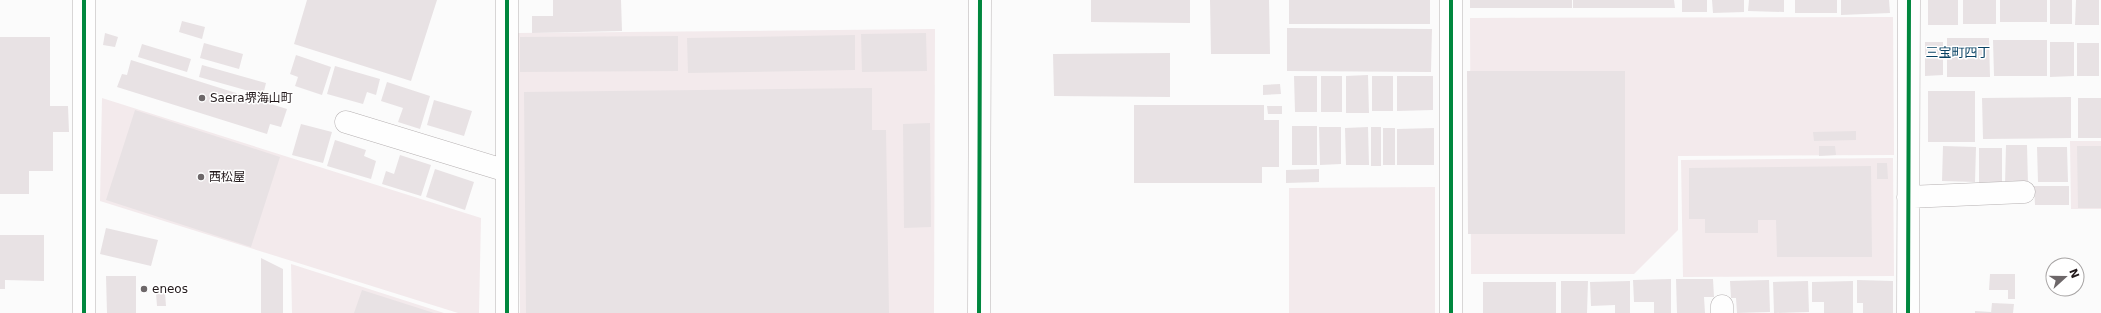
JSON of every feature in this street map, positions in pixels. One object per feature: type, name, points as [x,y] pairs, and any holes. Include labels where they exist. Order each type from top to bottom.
[{"type":"street","points":[[84,0],[84,313]]},
{"type":"street","points":[[507,0],[507,313]]},
{"type":"street","points":[[979,313],[980,0]]},
{"type":"street","points":[[1451,0],[1451,313]]},
{"type":"street","points":[[1908,0],[1908,313]]},
{"type":"street","points":[[346,122],[507,171]]},
{"type":"street","points":[[1908,197],[2024,192]]},
{"type":"shaded area","points":[[1893,17],[1894,155],[1678,156],[1678,230],[1634,274],[1471,274],[1470,18]]},
{"type":"shaded area","points":[[935,29],[934,313],[520,313],[516,33]]},
{"type":"shaded area","points":[[102,98],[481,218],[479,313],[458,313],[100,201]]},
{"type":"shaded area","points":[[2070,141],[2101,141],[2101,209],[2071,209]]},
{"type":"shaded area","points":[[1893,158],[1894,276],[1683,277],[1681,160]]},
{"type":"shaded area","points":[[1435,187],[1435,313],[1289,313],[1289,188]]},
{"type":"shaded area","points":[[291,264],[444,313],[292,313]]},
{"type":"building","points":[[307,0],[437,0],[411,81],[294,44]]},
{"type":"building","points":[[553,0],[621,0],[622,31],[532,33],[532,16],[553,16]]},
{"type":"building","points":[[1091,0],[1190,0],[1190,23],[1091,22]]},
{"type":"building","points":[[1210,0],[1269,0],[1270,54],[1211,54]]},
{"type":"building","points":[[1289,0],[1430,0],[1430,24],[1289,24]]},
{"type":"building","points":[[1470,0],[1572,0],[1572,8],[1470,8]]},
{"type":"building","points":[[1573,0],[1674,0],[1675,8],[1573,8]]},
{"type":"building","points":[[1682,0],[1707,0],[1707,12],[1682,12]]},
{"type":"building","points":[[1712,0],[1744,0],[1744,12],[1713,13]]},
{"type":"building","points":[[1749,0],[1784,0],[1784,12],[1748,11]]},
{"type":"building","points":[[1795,0],[1837,0],[1837,13],[1795,13]]},
{"type":"building","points":[[1841,0],[1889,0],[1890,13],[1841,15]]},
{"type":"building","points":[[1928,0],[1958,0],[1958,25],[1928,25]]},
{"type":"building","points":[[1963,0],[1996,0],[1996,24],[1963,24]]},
{"type":"building","points":[[2000,0],[2047,0],[2047,22],[2000,22]]},
{"type":"building","points":[[2050,0],[2072,0],[2072,24],[2050,24]]},
{"type":"building","points":[[2076,0],[2099,0],[2099,25],[2075,25]]},
{"type":"building","points":[[182,21],[205,27],[202,39],[179,32]]},
{"type":"building","points":[[1287,28],[1432,29],[1431,72],[1287,71]]},
{"type":"building","points":[[105,33],[118,37],[115,47],[103,45]]},
{"type":"building","points":[[926,33],[927,71],[862,72],[861,34]]},
{"type":"building","points":[[855,35],[855,70],[688,73],[687,38]]},
{"type":"building","points":[[678,36],[678,71],[520,72],[520,37]]},
{"type":"building","points":[[0,37],[50,37],[50,106],[68,106],[69,132],[53,132],[53,171],[29,171],[29,194],[0,194]]},
{"type":"building","points":[[1947,38],[1989,38],[1990,77],[1947,77]]},
{"type":"building","points":[[1993,40],[2047,40],[2047,76],[1994,76]]},
{"type":"building","points":[[1925,42],[1943,42],[1943,75],[1925,76]]},
{"type":"building","points":[[2050,42],[2074,42],[2074,76],[2050,77]]},
{"type":"building","points":[[204,43],[243,54],[239,69],[200,58]]},
{"type":"building","points":[[2077,43],[2099,43],[2099,76],[2077,76]]},
{"type":"building","points":[[142,44],[191,59],[187,72],[138,57]]},
{"type":"building","points":[[1170,53],[1170,97],[1054,96],[1053,54]]},
{"type":"building","points":[[296,55],[331,67],[322,95],[295,86],[298,77],[290,74]]},
{"type":"building","name":"Saera堺海山町","points":[[131,60],[287,109],[281,127],[270,124],[267,134],[117,87],[122,74],[127,75]]},
{"type":"building","points":[[202,65],[266,83],[263,95],[199,77]]},
{"type":"building","points":[[335,66],[380,79],[376,95],[367,92],[363,104],[327,94]]},
{"type":"building","points":[[1467,71],[1625,71],[1625,234],[1468,234]]},
{"type":"building","points":[[1368,75],[1369,113],[1346,113],[1346,76]]},
{"type":"building","points":[[1294,76],[1317,76],[1317,112],[1295,112]]},
{"type":"building","points":[[1321,76],[1342,76],[1342,112],[1321,112]]},
{"type":"building","points":[[1372,76],[1393,76],[1393,111],[1372,111]]},
{"type":"building","points":[[1397,76],[1433,76],[1433,110],[1397,111]]},
{"type":"building","points":[[387,82],[430,96],[420,129],[398,122],[403,108],[381,101]]},
{"type":"building","points":[[1280,84],[1281,94],[1263,95],[1263,85]]},
{"type":"building","points":[[872,88],[872,130],[886,130],[889,313],[526,313],[524,92]]},
{"type":"building","points":[[1928,91],[1975,91],[1975,142],[1928,142]]},
{"type":"building","points":[[2071,97],[2071,138],[1983,139],[1982,98]]},
{"type":"building","points":[[2078,98],[2101,98],[2101,138],[2078,138]]},
{"type":"building","points":[[434,100],[472,111],[464,136],[427,125]]},
{"type":"building","points":[[1134,105],[1264,105],[1264,120],[1279,120],[1279,167],[1262,167],[1262,183],[1134,183]]},
{"type":"building","points":[[1267,106],[1282,106],[1282,114],[1268,114]]},
{"type":"building","points":[[135,110],[280,157],[251,247],[106,200]]},
{"type":"building","points":[[930,123],[931,227],[904,228],[903,124]]},
{"type":"building","points":[[301,124],[332,132],[323,163],[292,155]]},
{"type":"building","points":[[1292,126],[1317,126],[1317,165],[1292,165]]},
{"type":"building","points":[[1319,127],[1341,127],[1341,164],[1320,165]]},
{"type":"building","points":[[1368,127],[1369,165],[1346,165],[1345,128]]},
{"type":"building","points":[[1371,127],[1381,127],[1381,166],[1371,166]]},
{"type":"building","points":[[1383,128],[1395,128],[1395,165],[1383,165]]},
{"type":"building","points":[[1434,128],[1434,165],[1397,165],[1397,129]]},
{"type":"building","points":[[1856,131],[1856,140],[1814,141],[1813,132]]},
{"type":"building","points":[[335,140],[366,150],[364,156],[376,161],[371,179],[327,166]]},
{"type":"building","points":[[2006,145],[2027,145],[2028,184],[2005,185]]},
{"type":"building","points":[[1819,146],[1835,146],[1836,155],[1819,156]]},
{"type":"building","points":[[1943,146],[1976,147],[1975,182],[1942,181]]},
{"type":"building","points":[[2077,146],[2101,146],[2101,208],[2078,208]]},
{"type":"building","points":[[2037,147],[2067,147],[2068,182],[2038,182]]},
{"type":"building","points":[[1979,148],[2002,148],[2002,183],[1979,183]]},
{"type":"building","points":[[400,155],[431,165],[421,196],[382,184],[386,171],[394,174]]},
{"type":"building","points":[[1877,163],[1887,163],[1888,179],[1877,179]]},
{"type":"building","points":[[1871,166],[1872,257],[1777,257],[1776,220],[1758,220],[1758,233],[1705,233],[1705,219],[1689,219],[1689,168]]},
{"type":"building","points":[[435,169],[474,182],[465,210],[426,197]]},
{"type":"building","points":[[1319,169],[1319,182],[1286,183],[1286,170]]},
{"type":"building","points":[[2034,186],[2069,186],[2069,205],[2035,205]]},
{"type":"building","points":[[106,228],[158,240],[151,266],[100,254]]},
{"type":"building","points":[[0,235],[44,235],[44,281],[5,280],[5,289],[0,289]]},
{"type":"building","points":[[261,258],[283,269],[283,313],[261,313]]},
{"type":"building","points":[[1990,274],[2015,274],[2015,299],[2008,299],[2008,290],[1989,290]]},
{"type":"building","points":[[106,276],[136,276],[136,313],[107,313]]},
{"type":"building","points":[[1671,279],[1671,313],[1654,313],[1654,302],[1634,302],[1633,280]]},
{"type":"building","points":[[1676,279],[1713,279],[1714,297],[1704,297],[1705,313],[1677,313]]},
{"type":"building","points":[[1769,280],[1770,312],[1737,313],[1736,298],[1731,298],[1730,281]]},
{"type":"building","points":[[1857,280],[1893,281],[1893,313],[1863,313],[1863,303],[1857,303]]},
{"type":"building","points":[[1561,281],[1588,281],[1587,313],[1561,313]]},
{"type":"building","points":[[1630,281],[1630,313],[1615,313],[1615,305],[1591,306],[1590,282]]},
{"type":"building","points":[[1808,281],[1809,312],[1774,313],[1773,282]]},
{"type":"building","points":[[1853,281],[1853,313],[1824,313],[1824,302],[1812,302],[1812,282]]},
{"type":"building","points":[[1483,282],[1556,282],[1556,313],[1483,313]]},
{"type":"building","points":[[362,290],[434,313],[354,313]]},
{"type":"building","points":[[156,293],[165,293],[166,306],[157,306]]},
{"type":"building","points":[[1992,303],[2014,304],[2013,313],[1991,313]]},
{"type":"building","points":[[1975,311],[1991,312],[1991,313],[1975,313]]},
{"type":"cycle path","points":[[84,0],[84,313]]},
{"type":"cycle path","points":[[507,0],[507,313]]},
{"type":"cycle path","points":[[979,313],[980,0]]},
{"type":"cycle path","points":[[1451,0],[1451,313]]},
{"type":"cycle path","points":[[1908,313],[1909,0]]},
{"type":"place","name":"Saera堺海山町","points":[[202,98]]},
{"type":"place","name":"西松屋","points":[[201,177]]},
{"type":"place","name":"eneos","points":[[144,289]]},
{"type":"district","name":"三宝町四丁","points":[[1958,52]]}]
